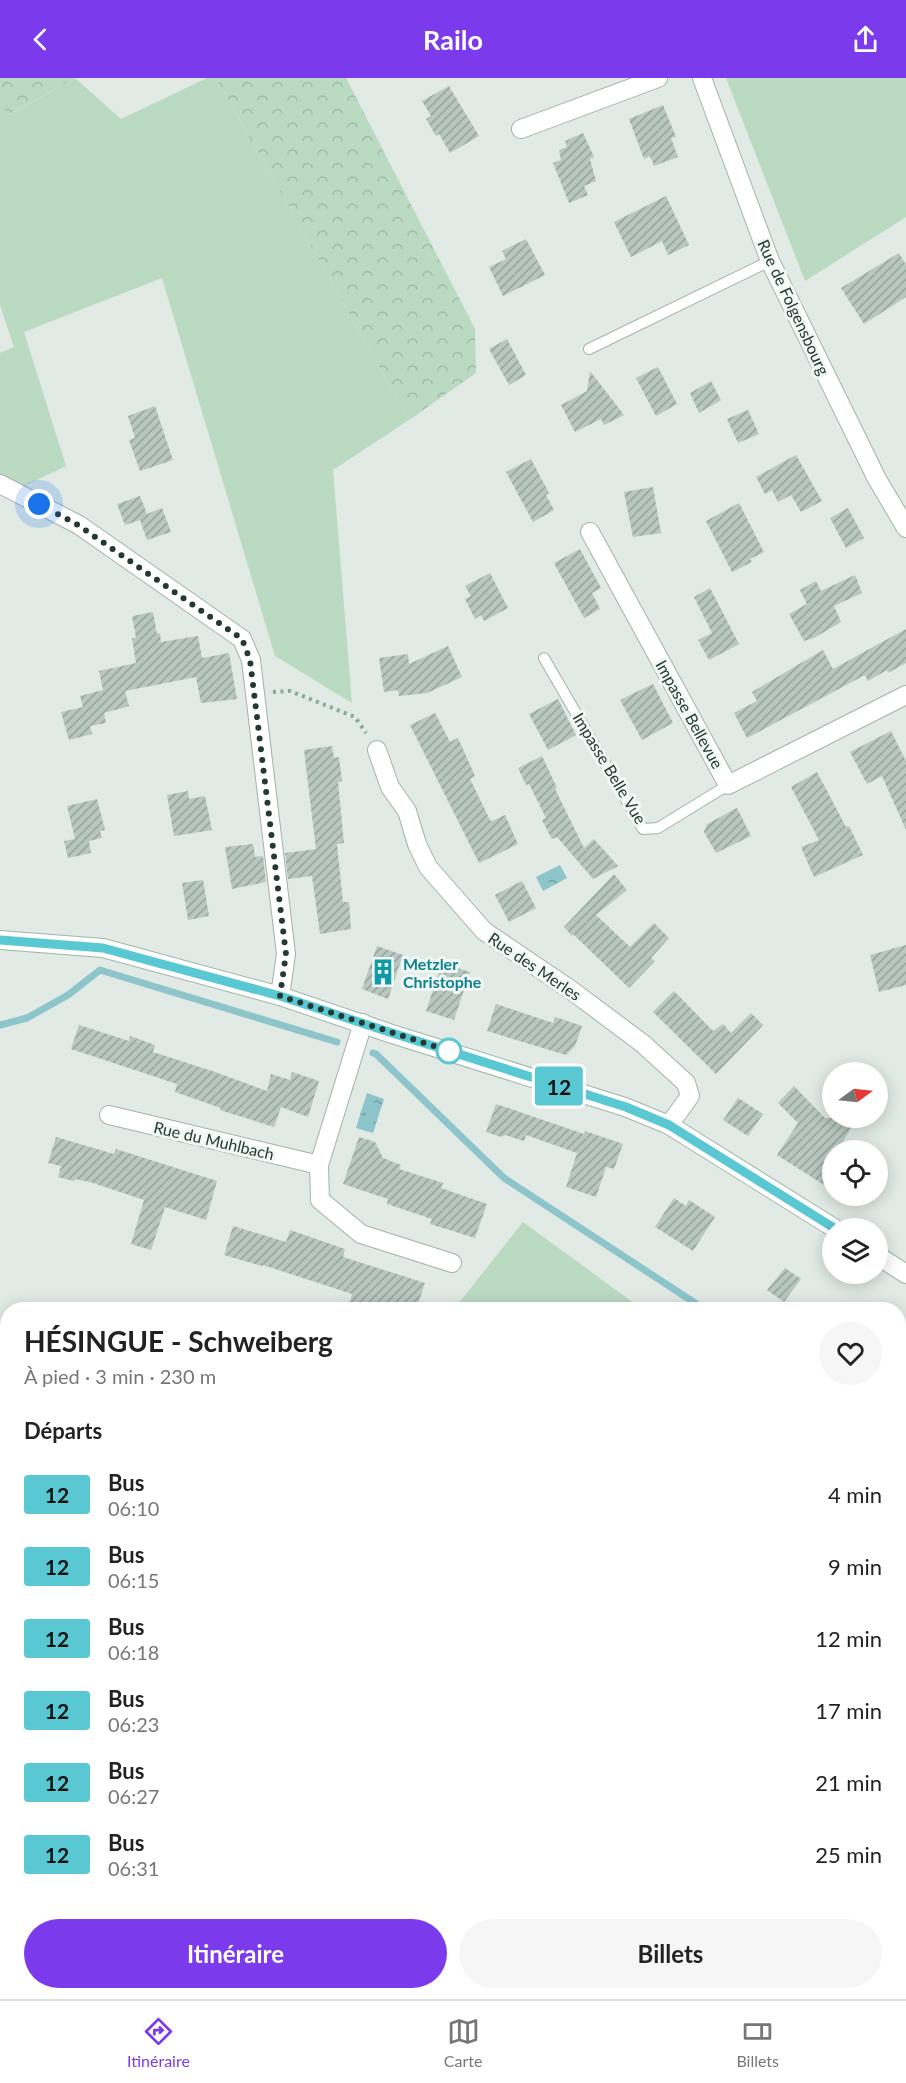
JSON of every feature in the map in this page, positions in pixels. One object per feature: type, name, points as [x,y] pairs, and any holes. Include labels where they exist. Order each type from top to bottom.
[{"type":"street","points":[[521,129],[658,78]]},
{"type":"street","name":"Rue de Folgensbourg","points":[[702,78],[770,261],[877,479],[906,528]]},
{"type":"street","points":[[0,484],[78,525],[242,639],[250,660],[255,692],[286,954],[280,996]]},
{"type":"street","name":"Impasse Bellevue","points":[[590,532],[728,785],[906,695]]},
{"type":"street","name":"Rue des Merles","points":[[377,750],[390,788],[407,811],[417,844],[428,867],[484,931],[571,990],[642,1043],[686,1083],[690,1096],[669,1125]]},
{"type":"street","points":[[0,940],[103,948],[280,996],[626,1107],[669,1125],[822,1221]]},
{"type":"street","points":[[363,1023],[319,1165],[320,1200],[362,1234],[452,1263]]},
{"type":"street","name":"Rue du Muhlbach","points":[[109,1115],[319,1165]]},
{"type":"street","points":[[888,1262],[906,1274]]},
{"type":"lane","points":[[589,349],[770,261]]},
{"type":"lane","name":"Impasse Belle Vue","points":[[544,658],[643,829],[658,828],[728,785]]},
{"type":"path","points":[[255,692],[290,691],[355,717],[377,750]]},
{"type":"green space","points":[[0,78],[75,78],[8,115],[0,99]]},
{"type":"green space","points":[[75,78],[121,119],[207,78],[216,78],[409,420],[333,470],[352,703],[275,656],[162,278],[24,332],[66,466],[22,487],[0,476],[0,353],[14,347],[0,305],[0,99],[9,115]]},
{"type":"green space","points":[[216,78],[346,78],[475,329],[476,373],[409,420]]},
{"type":"green space","points":[[726,78],[906,78],[906,217],[805,281]]},
{"type":"green space","points":[[523,1222],[632,1302],[460,1302]]},
{"type":"water","points":[[560,865],[567,878],[543,891],[536,877]]},
{"type":"water","points":[[367,1093],[384,1099],[373,1133],[356,1128]]},
{"type":"building","points":[[449,86],[479,136],[450,153],[439,134],[436,136],[426,119],[431,116],[422,101]]},
{"type":"building","points":[[663,105],[676,137],[671,138],[678,157],[654,166],[650,156],[644,159],[629,119]]},
{"type":"building","points":[[583,133],[594,157],[590,159],[596,181],[584,186],[588,195],[569,203],[553,163],[561,160],[559,150],[567,147],[565,141]]},
{"type":"building","points":[[666,196],[689,245],[668,255],[662,241],[631,257],[614,222]]},
{"type":"building","points":[[526,239],[545,275],[503,296],[489,267],[506,259],[502,251]]},
{"type":"building","points":[[899,253],[906,265],[906,297],[864,324],[841,288]]},
{"type":"building","points":[[507,339],[526,375],[509,385],[489,349]]},
{"type":"building","points":[[658,367],[677,404],[656,416],[636,378]]},
{"type":"building","points":[[590,371],[624,415],[604,425],[601,419],[575,432],[561,405],[587,391]]},
{"type":"building","points":[[711,381],[721,400],[699,413],[690,393]]},
{"type":"building","points":[[155,406],[173,460],[140,471],[129,440],[135,438],[128,416]]},
{"type":"building","points":[[748,410],[759,434],[738,443],[727,419]]},
{"type":"building","points":[[796,455],[822,501],[801,512],[791,495],[778,502],[772,490],[765,494],[756,477]]},
{"type":"building","points":[[531,459],[549,493],[546,495],[554,510],[533,522],[506,472]]},
{"type":"building","points":[[653,487],[661,533],[633,537],[624,492]]},
{"type":"building","points":[[140,496],[147,514],[162,508],[171,532],[147,540],[140,520],[125,525],[117,504]]},
{"type":"building","points":[[739,503],[764,552],[750,559],[752,562],[732,572],[706,521]]},
{"type":"building","points":[[848,508],[864,538],[846,548],[830,518]]},
{"type":"building","points":[[580,549],[601,588],[592,593],[600,609],[584,618],[554,563]]},
{"type":"building","points":[[490,573],[508,608],[484,621],[481,615],[475,619],[465,599],[471,596],[465,586]]},
{"type":"building","points":[[855,575],[862,593],[834,606],[841,622],[814,638],[804,641],[789,614],[807,604],[800,590],[816,581],[821,591]]},
{"type":"building","points":[[710,588],[739,644],[709,660],[698,640],[712,633],[694,597]]},
{"type":"building","points":[[153,612],[157,634],[160,633],[161,642],[198,636],[202,658],[229,653],[237,699],[201,703],[196,677],[125,691],[129,706],[104,713],[106,723],[90,726],[92,734],[69,740],[61,712],[83,707],[80,696],[103,690],[99,671],[136,663],[132,638],[136,638],[132,616]]},
{"type":"building","points":[[906,629],[906,663],[888,673],[887,670],[868,681],[865,675],[747,738],[734,713],[757,701],[752,692],[823,650],[833,669]]},
{"type":"building","points":[[448,646],[462,677],[427,693],[399,696],[398,690],[384,692],[379,658],[408,654],[409,664]]},
{"type":"building","points":[[653,684],[673,723],[642,740],[620,700]]},
{"type":"building","points":[[558,699],[576,735],[548,750],[529,714]]},
{"type":"building","points":[[435,713],[450,742],[458,738],[475,776],[470,779],[490,820],[505,815],[518,844],[479,863],[410,725]]},
{"type":"building","points":[[891,731],[906,761],[906,830],[882,776],[867,784],[850,752]]},
{"type":"building","points":[[332,746],[334,758],[339,757],[342,781],[338,782],[344,843],[337,844],[343,902],[349,902],[351,929],[320,934],[312,876],[288,879],[285,853],[316,849],[304,750]]},
{"type":"building","points":[[542,756],[557,788],[555,789],[584,848],[594,839],[618,866],[593,879],[557,837],[552,839],[542,820],[546,818],[518,768]]},
{"type":"building","points":[[817,772],[846,827],[849,826],[863,855],[814,877],[801,847],[819,840],[791,787]]},
{"type":"building","points":[[188,791],[189,799],[205,796],[212,830],[174,836],[167,795]]},
{"type":"building","points":[[97,799],[105,830],[100,831],[102,838],[89,841],[91,853],[68,858],[64,841],[75,839],[67,806]]},
{"type":"building","points":[[737,808],[751,836],[716,853],[704,832],[707,824]]},
{"type":"building","points":[[253,844],[255,857],[263,856],[266,882],[232,889],[225,847]]},
{"type":"building","points":[[614,874],[627,890],[596,915],[630,947],[654,923],[669,938],[651,958],[655,961],[629,988],[564,927]]},
{"type":"building","points":[[203,880],[209,916],[188,920],[182,883]]},
{"type":"building","points":[[522,881],[536,908],[509,922],[495,895]]},
{"type":"building","points":[[906,945],[906,985],[879,992],[870,955]]},
{"type":"building","name":"Metzler Christophe","points":[[377,946],[403,955],[388,999],[362,989]]},
{"type":"building","points":[[442,963],[470,972],[454,1020],[426,1011]]},
{"type":"building","points":[[674,991],[713,1031],[723,1024],[731,1033],[751,1013],[763,1025],[716,1074],[653,1012]]},
{"type":"building","points":[[496,1004],[553,1023],[555,1017],[582,1026],[575,1046],[566,1055],[487,1031]]},
{"type":"building","points":[[79,1025],[129,1041],[130,1036],[155,1045],[153,1052],[267,1091],[271,1074],[290,1080],[292,1072],[319,1081],[308,1117],[281,1107],[274,1127],[220,1110],[221,1108],[175,1092],[177,1084],[71,1049]]},
{"type":"building","points":[[794,1086],[822,1115],[822,1128],[851,1128],[844,1140],[822,1140],[822,1184],[777,1155],[798,1123],[778,1103]]},
{"type":"building","points":[[738,1098],[763,1114],[748,1136],[723,1120]]},
{"type":"building","points":[[496,1104],[584,1134],[585,1131],[623,1144],[614,1169],[606,1167],[596,1197],[566,1187],[577,1153],[526,1135],[524,1141],[486,1132]]},
{"type":"building","points":[[56,1137],[114,1154],[116,1149],[217,1181],[206,1220],[165,1207],[151,1250],[131,1244],[144,1200],[90,1182],[58,1177],[61,1166],[48,1163]]},
{"type":"building","points":[[359,1137],[375,1142],[383,1158],[401,1165],[399,1169],[443,1183],[441,1188],[487,1204],[475,1238],[430,1224],[432,1219],[387,1204],[388,1199],[343,1184]]},
{"type":"building","points":[[674,1198],[686,1206],[689,1200],[715,1217],[693,1251],[655,1227]]},
{"type":"building","points":[[233,1226],[286,1242],[290,1230],[345,1249],[343,1257],[425,1283],[419,1302],[350,1302],[352,1294],[263,1265],[224,1255]]},
{"type":"building","points":[[785,1268],[801,1279],[784,1302],[767,1290]]},
{"type":"waterway","points":[[0,1025],[27,1018],[68,995],[100,970],[337,1042]]},
{"type":"waterway","points":[[373,1053],[504,1178],[693,1302]]},
{"type":"bus line","name":"12","points":[[0,940],[103,948],[280,996],[626,1107],[669,1125],[822,1221]]},
{"type":"place","name":"Metzler Christophe","points":[[383,972]]},
{"type":"route","points":[[39,504],[78,525],[242,639],[250,660],[286,954],[280,996],[449,1051]]}]
